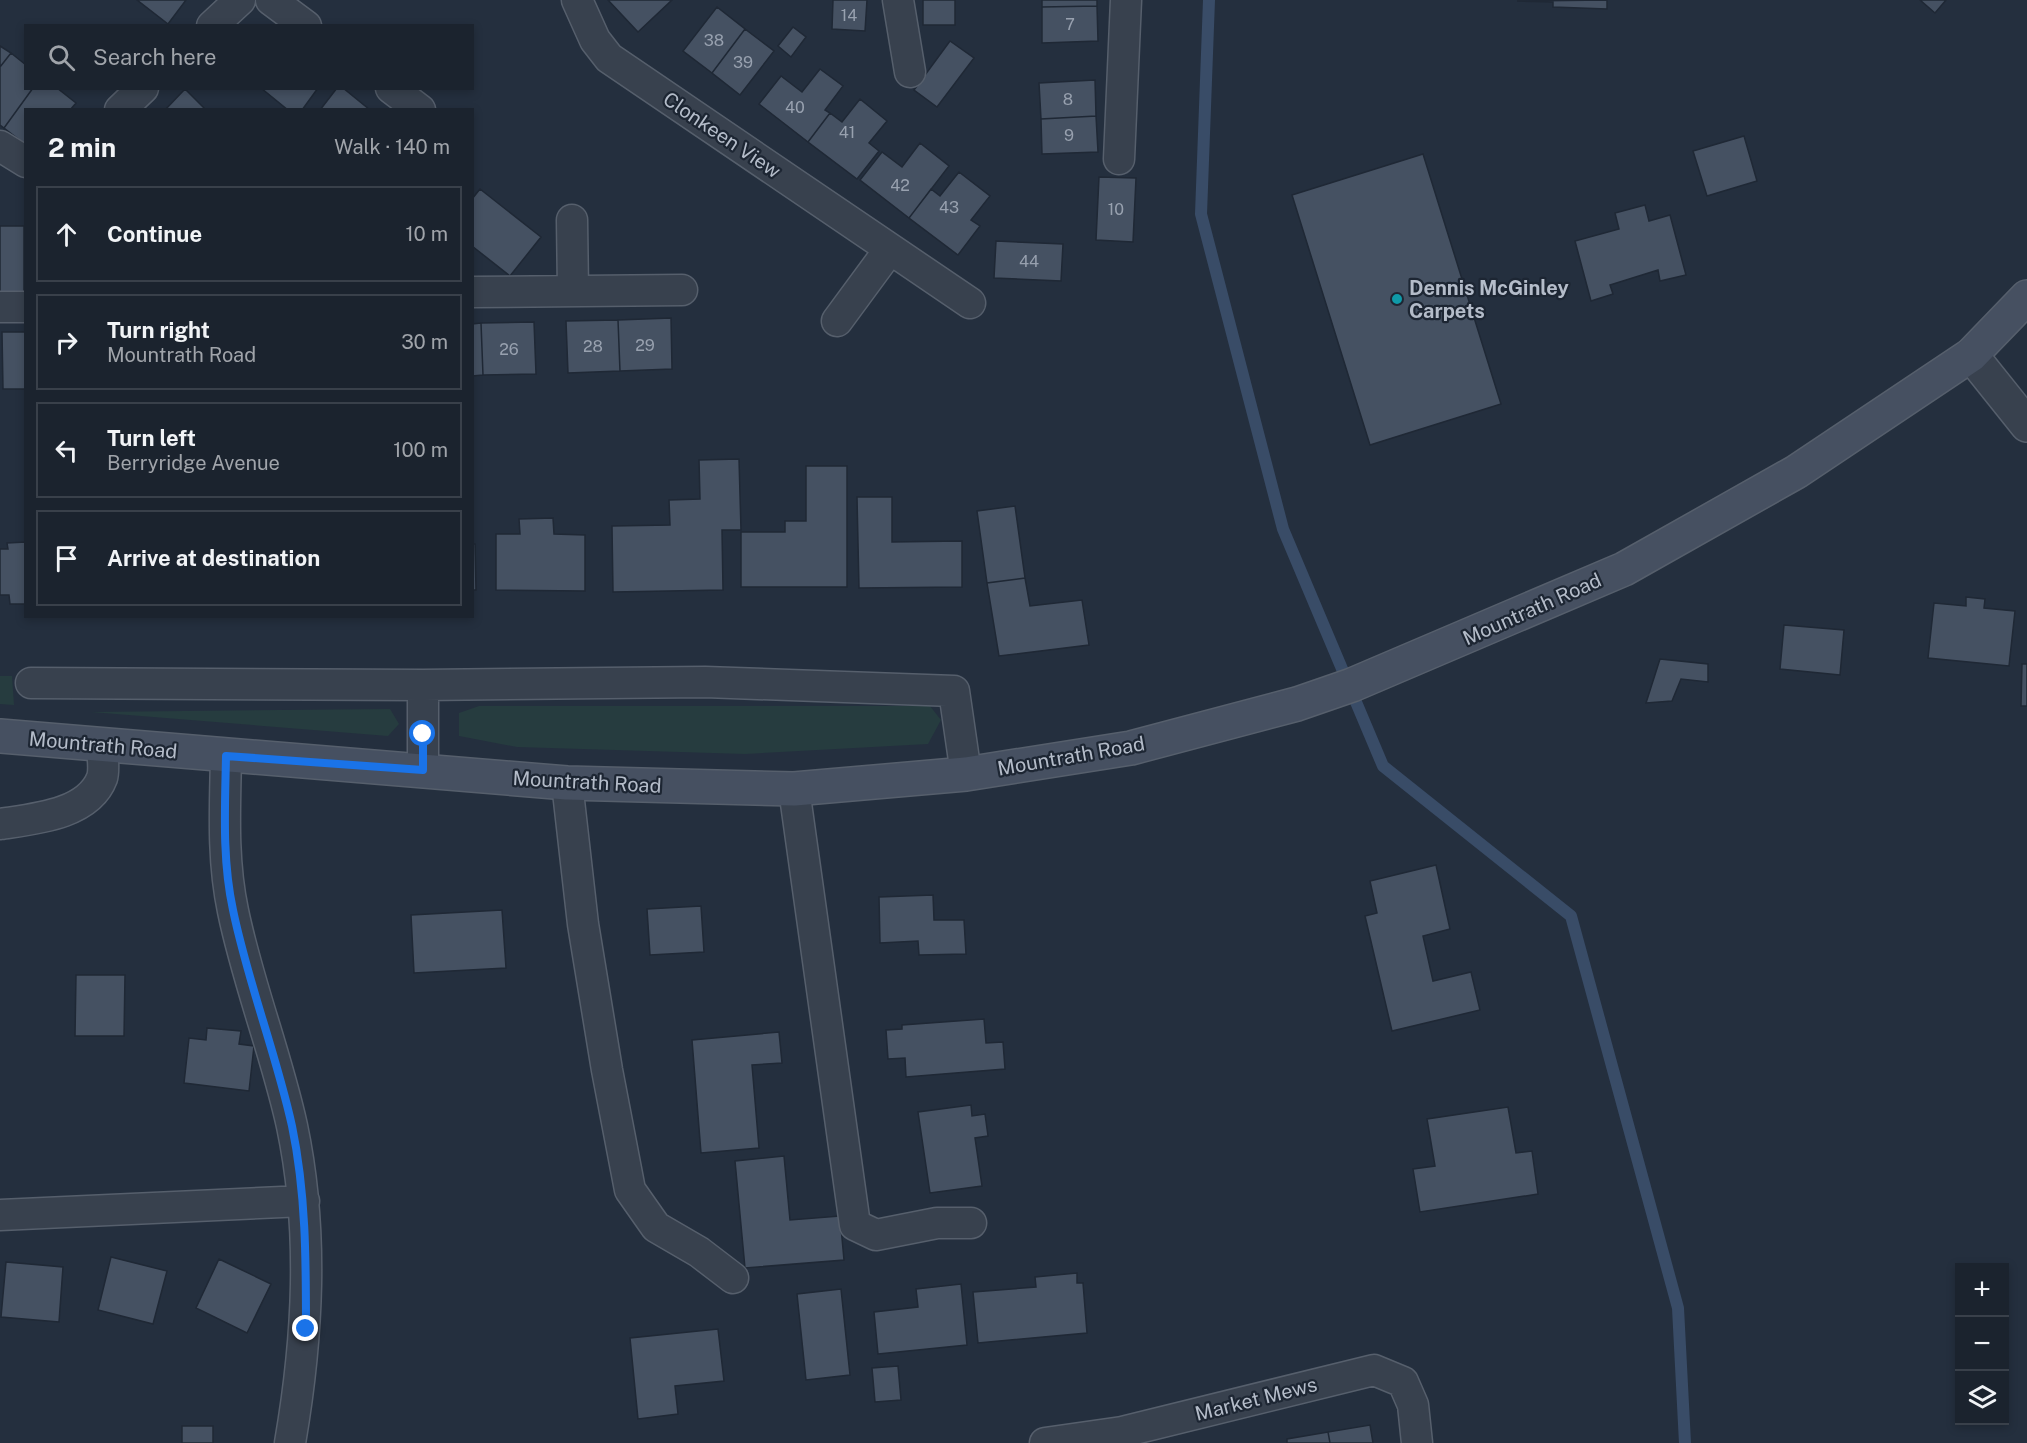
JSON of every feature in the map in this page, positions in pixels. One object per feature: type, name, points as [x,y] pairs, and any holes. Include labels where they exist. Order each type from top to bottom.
[{"type":"main road","name":"Mountrath Road","points":[[0,736],[567,783],[794,789],[966,774],[1131,748],[1297,704],[1401,666],[1624,569],[1796,472],[1971,355],[2027,297]]},
{"type":"street","points":[[214,24],[240,0]]},
{"type":"street","points":[[271,0],[303,24]]},
{"type":"street","name":"Clonkeen View","points":[[577,0],[595,40],[609,58],[970,303]]},
{"type":"street","points":[[898,0],[910,72]]},
{"type":"street","points":[[1119,159],[1126,0]]},
{"type":"street","points":[[122,108],[141,90]]},
{"type":"street","points":[[394,90],[417,108]]},
{"type":"street","points":[[0,146],[24,161]]},
{"type":"street","points":[[572,220],[573,291]]},
{"type":"street","points":[[837,321],[890,249]]},
{"type":"street","points":[[474,292],[682,290]]},
{"type":"street","points":[[0,307],[24,307]]},
{"type":"street","points":[[1971,355],[2027,425]]},
{"type":"street","points":[[31,684],[423,685],[705,682],[954,691],[966,774]]},
{"type":"street","points":[[423,685],[423,770]]},
{"type":"street","points":[[0,824],[41,818],[83,802],[102,777],[102,745]]},
{"type":"street","points":[[226,756],[224,847],[233,911],[277,1063],[292,1128],[304,1201],[306,1329],[290,1443]]},
{"type":"street","points":[[567,783],[583,924],[630,1190],[656,1227],[699,1252],[733,1278]]},
{"type":"street","points":[[794,789],[855,1225],[876,1235],[937,1223],[971,1223]]},
{"type":"street","points":[[0,1215],[304,1201]]},
{"type":"street","name":"Market Mews","points":[[1045,1443],[1122,1432],[1374,1370],[1403,1382],[1413,1405],[1417,1443]]},
{"type":"green space","points":[[0,676],[12,676],[14,705],[0,704]]},
{"type":"green space","points":[[479,706],[930,706],[941,720],[928,744],[745,754],[517,747],[459,736],[459,713]]},
{"type":"green space","points":[[390,709],[399,724],[388,736],[91,712]]},
{"type":"building","points":[[137,0],[186,0],[168,24]]},
{"type":"building","points":[[608,0],[672,0],[638,32]]},
{"type":"building","points":[[833,0],[867,0],[865,31],[832,29]]},
{"type":"building","points":[[923,0],[955,0],[955,25],[923,25]]},
{"type":"building","points":[[1042,0],[1097,0],[1097,6],[1042,7]]},
{"type":"building","points":[[1607,0],[1607,9],[1553,7],[1553,2],[1517,1]]},
{"type":"building","points":[[1920,0],[1946,0],[1935,13]]},
{"type":"building","points":[[1097,6],[1098,41],[1042,43],[1042,7]]},
{"type":"building","points":[[717,7],[745,29],[712,73],[683,51]]},
{"type":"building","points":[[793,27],[806,37],[791,57],[778,46]]},
{"type":"building","points":[[745,29],[774,51],[740,95],[712,73]]},
{"type":"building","points":[[950,41],[974,58],[937,107],[914,90]]},
{"type":"building","points":[[0,46],[11,53],[0,67]]},
{"type":"building","points":[[11,53],[24,63],[24,90],[32,90],[4,128],[0,125],[0,67]]},
{"type":"building","points":[[820,69],[843,86],[825,110],[830,113],[808,142],[759,104],[781,76],[802,92]]},
{"type":"building","points":[[1095,80],[1096,116],[1041,119],[1039,83]]},
{"type":"building","points":[[32,90],[60,90],[76,103],[72,108],[24,108],[24,143],[4,128]]},
{"type":"building","points":[[186,90],[204,108],[167,108]]},
{"type":"building","points":[[263,90],[317,90],[303,108],[286,108]]},
{"type":"building","points":[[335,90],[345,90],[368,108],[322,108]]},
{"type":"building","points":[[860,99],[887,121],[869,143],[879,151],[857,179],[808,142],[830,113],[842,122]]},
{"type":"building","points":[[1096,116],[1098,152],[1042,154],[1041,119]]},
{"type":"building","points":[[1744,136],[1757,181],[1707,196],[1693,151]]},
{"type":"building","points":[[920,143],[949,166],[909,218],[860,180],[882,152],[902,167]]},
{"type":"building","name":"Dennis McGinley Carpets","points":[[1423,154],[1501,404],[1370,445],[1292,195]]},
{"type":"building","points":[[959,172],[990,196],[971,220],[980,226],[958,255],[909,218],[931,189],[940,196]]},
{"type":"building","points":[[1099,177],[1136,178],[1133,242],[1096,240]]},
{"type":"building","points":[[480,189],[541,237],[510,276],[474,248],[474,196]]},
{"type":"building","points":[[1645,205],[1649,221],[1670,215],[1686,275],[1660,281],[1658,270],[1610,285],[1613,294],[1591,301],[1575,241],[1619,229],[1615,213]]},
{"type":"building","points":[[0,226],[24,226],[24,294],[0,294]]},
{"type":"building","points":[[996,241],[1063,244],[1061,281],[994,278]]},
{"type":"building","points":[[671,318],[672,369],[620,371],[618,320]]},
{"type":"building","points":[[618,320],[620,371],[568,373],[566,321]]},
{"type":"building","points":[[534,322],[536,374],[483,375],[481,323]]},
{"type":"building","points":[[481,323],[483,375],[474,376],[474,324]]},
{"type":"building","points":[[2,332],[24,332],[24,389],[3,389]]},
{"type":"building","points":[[739,459],[741,530],[722,530],[723,590],[613,592],[612,526],[670,525],[669,500],[700,499],[699,460]]},
{"type":"building","points":[[806,466],[847,466],[847,587],[741,587],[741,532],[785,532],[785,521],[806,521]]},
{"type":"building","points":[[857,497],[892,497],[892,542],[962,541],[962,587],[859,588]]},
{"type":"building","points":[[1015,506],[1025,578],[987,583],[977,511]]},
{"type":"building","points":[[553,518],[554,534],[585,535],[585,591],[496,590],[496,534],[520,534],[519,519]]},
{"type":"building","points":[[24,542],[24,604],[10,604],[9,595],[0,595],[0,549],[8,549],[7,543]]},
{"type":"building","points":[[474,544],[475,544],[476,590],[474,590]]},
{"type":"building","points":[[1025,578],[1030,606],[1082,600],[1089,645],[999,656],[987,583]]},
{"type":"building","points":[[1966,597],[1985,599],[1984,608],[2015,611],[2009,666],[1928,658],[1934,603],[1966,606]]},
{"type":"building","points":[[1784,625],[1844,630],[1840,675],[1780,669]]},
{"type":"building","points":[[1660,659],[1708,664],[1708,682],[1681,679],[1672,701],[1646,703]]},
{"type":"building","points":[[2022,664],[2027,664],[2027,706],[2021,706]]},
{"type":"building","points":[[1436,865],[1450,929],[1423,936],[1433,981],[1471,972],[1480,1010],[1392,1031],[1365,916],[1377,913],[1370,881]]},
{"type":"building","points":[[933,895],[934,920],[964,920],[966,954],[919,955],[918,941],[880,943],[879,897]]},
{"type":"building","points":[[701,906],[704,952],[650,955],[647,909]]},
{"type":"building","points":[[502,910],[506,968],[414,973],[411,915]]},
{"type":"building","points":[[76,975],[125,975],[124,1036],[75,1036]]},
{"type":"building","points":[[984,1019],[986,1043],[1003,1042],[1005,1069],[906,1077],[905,1058],[888,1059],[886,1030],[902,1029],[902,1025]]},
{"type":"building","points":[[207,1028],[241,1031],[239,1044],[254,1046],[249,1091],[184,1083],[189,1038],[206,1040]]},
{"type":"building","points":[[779,1032],[782,1063],[752,1065],[759,1148],[701,1153],[692,1040]]},
{"type":"building","points":[[971,1105],[972,1116],[985,1114],[988,1136],[975,1138],[982,1186],[930,1193],[918,1112]]},
{"type":"building","points":[[1508,1107],[1516,1153],[1532,1151],[1538,1194],[1420,1212],[1413,1169],[1435,1166],[1427,1119]]},
{"type":"building","points":[[784,1156],[790,1220],[840,1216],[844,1260],[745,1268],[735,1161]]},
{"type":"building","points":[[111,1257],[167,1271],[153,1324],[98,1310]]},
{"type":"building","points":[[219,1259],[271,1284],[247,1333],[196,1308]]},
{"type":"building","points":[[6,1262],[63,1267],[59,1322],[1,1317]]},
{"type":"building","points":[[1077,1273],[1077,1283],[1083,1283],[1087,1333],[978,1343],[973,1292],[1036,1287],[1035,1277]]},
{"type":"building","points":[[961,1284],[967,1345],[878,1354],[874,1312],[918,1307],[916,1289]]},
{"type":"building","points":[[841,1289],[850,1375],[806,1380],[797,1294]]},
{"type":"building","points":[[718,1329],[724,1381],[675,1386],[678,1414],[638,1419],[630,1338]]},
{"type":"building","points":[[898,1366],[901,1400],[875,1402],[872,1368]]},
{"type":"building","points":[[1370,1425],[1373,1443],[1330,1443],[1328,1432]]},
{"type":"building","points":[[182,1426],[213,1426],[213,1443],[182,1443]]},
{"type":"building","points":[[1328,1432],[1330,1443],[1287,1443],[1287,1439]]},
{"type":"waterway","points":[[1209,0],[1201,214],[1283,529],[1383,766],[1571,916],[1678,1308],[1685,1443]]},
{"type":"place","name":"Dennis McGinley Carpets","points":[[1397,299]]},
{"type":"route","points":[[306,1329],[304,1201],[292,1128],[277,1063],[253,987],[233,911],[224,847],[226,756],[423,770],[423,734]]}]
